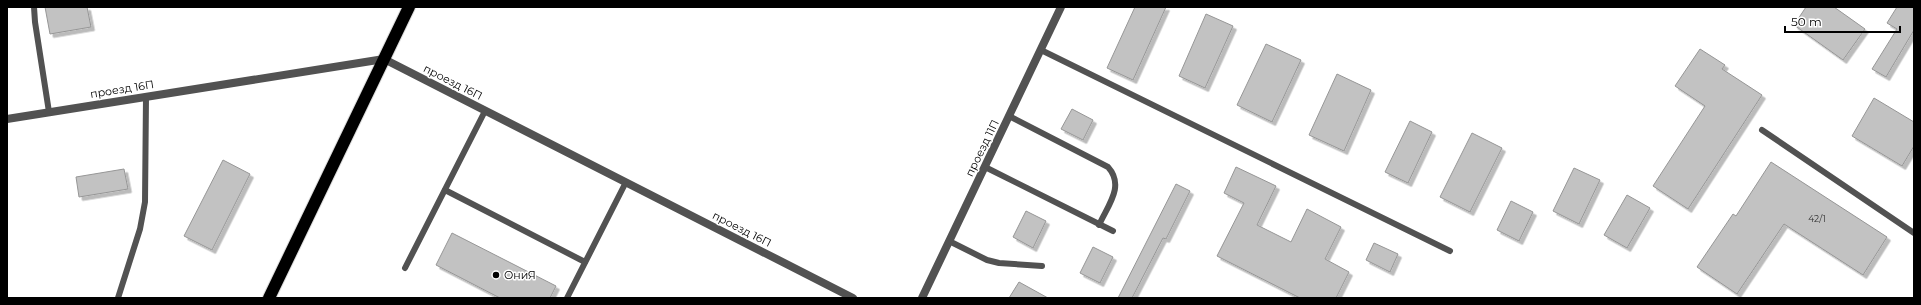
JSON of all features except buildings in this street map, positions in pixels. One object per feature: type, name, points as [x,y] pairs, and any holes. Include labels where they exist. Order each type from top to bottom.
[{"type":"highway","points":[[269,298],[409,7]]},
{"type":"street","name":"проезд 11П","points":[[922,298],[1061,7]]},
{"type":"street","name":"проезд 16П","points":[[7,119],[384,59],[853,298]]},
{"type":"lane","points":[[34,7],[49,112]]},
{"type":"lane","points":[[1041,50],[1450,251]]},
{"type":"lane","points":[[118,298],[140,229],[145,202],[146,97]]},
{"type":"lane","points":[[405,268],[485,111]]},
{"type":"lane","points":[[1010,116],[1108,167],[1114,174],[1116,187],[1099,224]]},
{"type":"lane","points":[[1762,130],[1914,233]]},
{"type":"lane","points":[[985,166],[1113,232]]},
{"type":"lane","points":[[567,298],[626,182]]},
{"type":"lane","points":[[445,190],[585,262]]},
{"type":"lane","points":[[949,241],[987,260],[999,263],[1042,266]]},
{"type":"place","name":"ОниЯ","points":[[496,275]]}]
